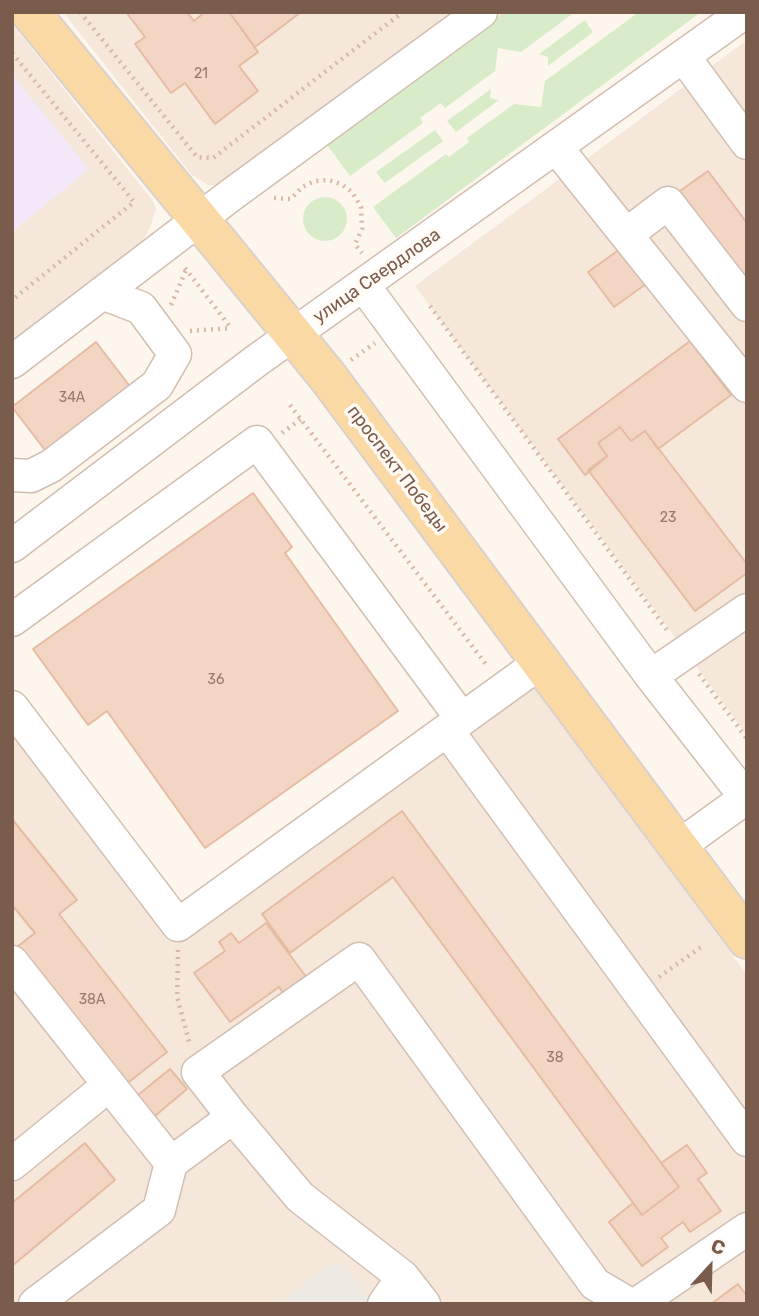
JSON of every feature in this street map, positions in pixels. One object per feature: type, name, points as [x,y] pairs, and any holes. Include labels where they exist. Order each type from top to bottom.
[{"type":"main road","name":"проспект Победы","points":[[30,12],[294,335],[747,939]]},
{"type":"street","points":[[12,362],[198,219],[481,12]]},
{"type":"street","name":"улица Свердлова","points":[[12,546],[294,335],[364,271],[556,147],[745,12]]},
{"type":"street","points":[[684,58],[747,143]]},
{"type":"street","points":[[556,147],[747,386]]},
{"type":"street","points":[[627,234],[668,203],[747,305]]},
{"type":"street","points":[[364,271],[651,676],[746,798],[679,846]]},
{"type":"street","points":[[12,475],[31,476],[51,466],[157,385],[175,354],[150,320],[102,293]]},
{"type":"street","points":[[12,620],[257,442],[639,993],[747,1140]]},
{"type":"street","points":[[651,676],[747,610]]},
{"type":"street","points":[[12,707],[178,925],[541,662]]},
{"type":"street","points":[[424,1304],[403,1277],[300,1197],[198,1072],[359,959],[595,1284],[629,1304]]},
{"type":"street","points":[[12,962],[171,1163]]},
{"type":"street","points":[[12,1164],[109,1085]]},
{"type":"street","points":[[35,1304],[159,1210],[171,1163],[233,1117]]},
{"type":"street","points":[[637,1304],[747,1228]]},
{"type":"street","points":[[384,1304],[403,1277]]},
{"type":"path","points":[[80,12],[197,157],[213,158],[403,12]]},
{"type":"path","points":[[12,53],[134,202],[12,300]]},
{"type":"path","points":[[270,198],[291,199],[302,187],[315,181],[328,180],[341,184],[360,203],[362,229],[355,244],[364,271]]},
{"type":"path","points":[[150,320],[231,328],[181,263]]},
{"type":"path","points":[[430,306],[747,739]]},
{"type":"path","points":[[345,365],[376,343]]},
{"type":"path","points":[[290,405],[504,688]]},
{"type":"path","points":[[178,925],[177,997],[198,1072]]},
{"type":"path","points":[[639,993],[701,947]]},
{"type":"shaded area","points":[[63,12],[456,12],[219,185],[208,185],[192,175]]},
{"type":"shaded area","points":[[12,24],[153,201],[156,209],[139,248],[12,347]]},
{"type":"shaded area","points":[[747,40],[747,735],[415,286]]},
{"type":"shaded area","points":[[12,75],[89,169],[12,232]]},
{"type":"shaded area","points":[[532,684],[747,975],[747,1304],[373,1304],[337,1259],[280,1304],[12,1304],[12,723],[177,939]]},
{"type":"shaded area","points":[[337,1259],[373,1304],[280,1304]]},
{"type":"green space","points":[[504,12],[575,12],[521,52],[498,48],[495,71],[445,108],[441,103],[420,118],[423,123],[350,176],[325,142]]},
{"type":"green space","points":[[639,12],[701,12],[396,238],[373,207],[446,154],[449,157],[469,142],[467,138],[514,104],[541,107],[545,81]]},
{"type":"green space","points":[[585,20],[593,32],[548,66],[548,57],[539,54]]},
{"type":"green space","points":[[491,89],[490,98],[499,100],[456,132],[447,121]]},
{"type":"green space","points":[[435,130],[443,141],[385,183],[376,172]]},
{"type":"green space","points":[[325,197],[340,204],[347,219],[340,234],[325,241],[310,234],[303,219],[310,204]]},
{"type":"building","points":[[126,12],[187,12],[194,21],[205,12],[229,12],[258,52],[239,66],[258,91],[215,124],[185,83],[171,93],[135,44],[145,37]]},
{"type":"building","points":[[229,12],[301,12],[255,47]]},
{"type":"building","points":[[708,171],[747,223],[747,296],[673,196]]},
{"type":"building","points":[[620,249],[646,284],[614,307],[588,272]]},
{"type":"building","points":[[690,341],[731,395],[658,449],[645,431],[631,441],[620,427],[598,443],[607,456],[585,475],[558,439]]},
{"type":"building","points":[[96,342],[132,389],[48,454],[12,407]]},
{"type":"building","points":[[620,427],[631,441],[645,431],[747,564],[747,573],[695,611],[588,470],[607,456],[598,443]]},
{"type":"building","points":[[253,493],[292,547],[285,553],[398,711],[205,848],[107,711],[88,725],[33,649]]},
{"type":"building","points":[[402,811],[679,1187],[642,1215],[393,877],[290,953],[262,914]]},
{"type":"building","points":[[12,819],[77,900],[59,914],[167,1052],[125,1085],[17,947],[35,933],[12,905]]},
{"type":"building","points":[[266,923],[307,978],[284,994],[279,987],[230,1022],[194,973],[225,951],[219,942],[231,933],[239,943]]},
{"type":"building","points":[[170,1069],[187,1089],[149,1121],[132,1100]]},
{"type":"building","points":[[85,1143],[115,1180],[12,1266],[12,1203]]},
{"type":"building","points":[[687,1145],[707,1173],[698,1179],[721,1211],[690,1232],[683,1222],[661,1238],[668,1247],[642,1266],[609,1222],[633,1203],[642,1215],[679,1187],[661,1163]]},
{"type":"building","points":[[738,1284],[747,1296],[747,1304],[711,1304]]}]
